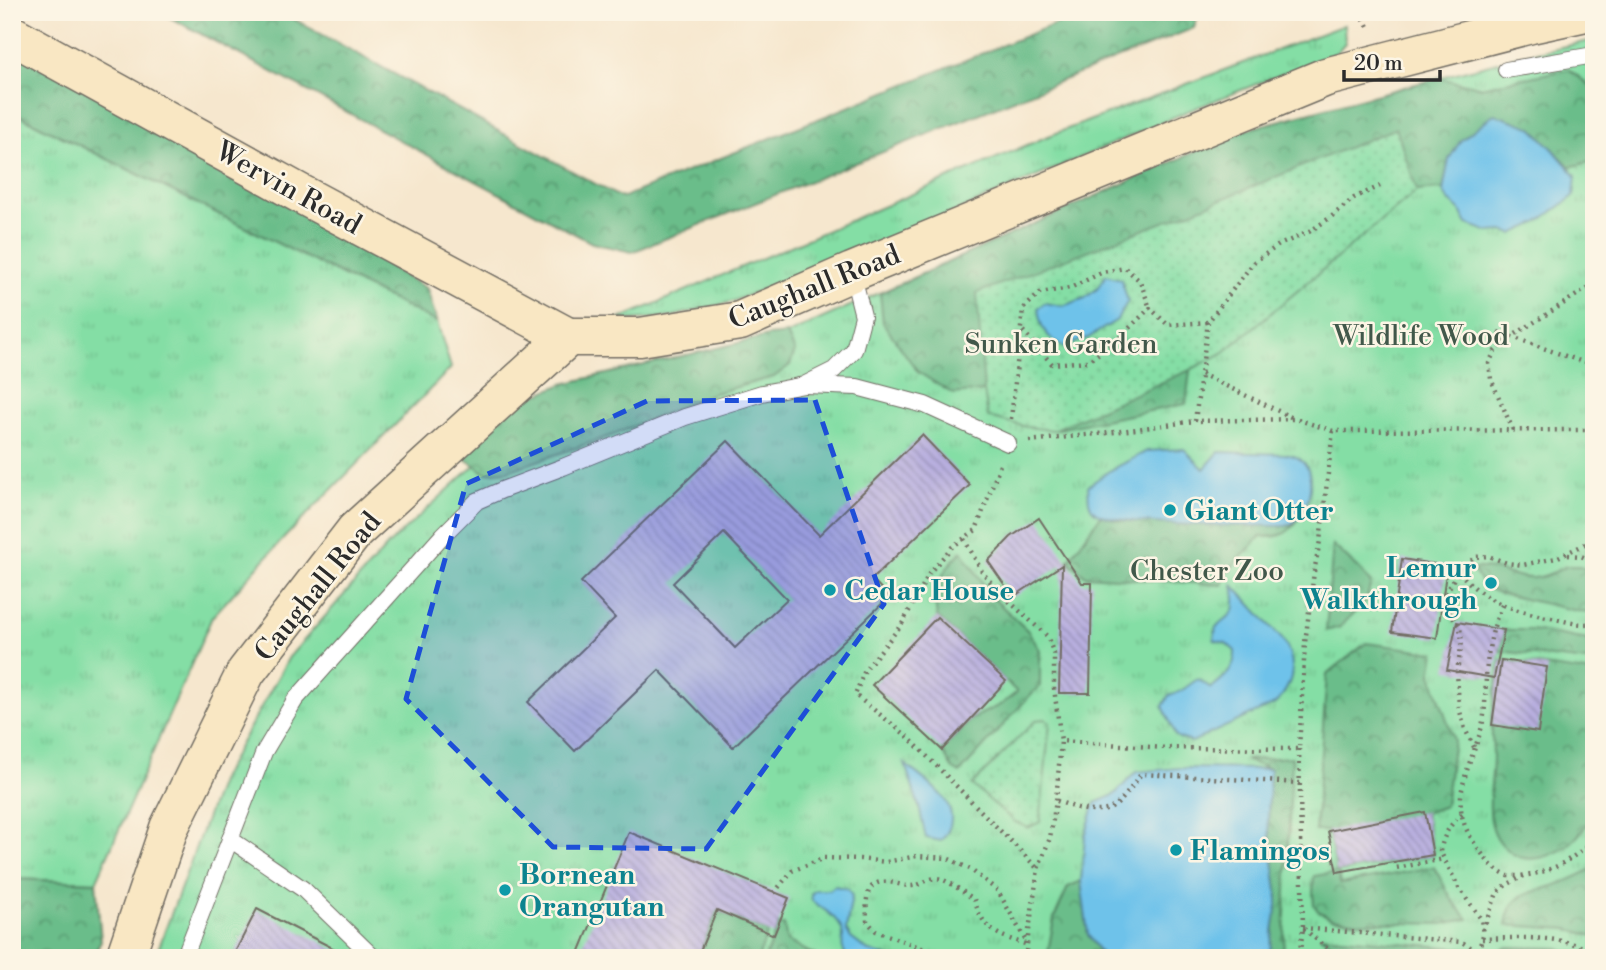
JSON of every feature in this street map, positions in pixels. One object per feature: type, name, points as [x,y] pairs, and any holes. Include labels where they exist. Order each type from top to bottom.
[{"type":"street","name":"Caughall Road","points":[[125,958],[169,828],[246,671],[355,531],[568,337],[640,337],[740,321],[852,272],[1326,77],[1586,12]]},
{"type":"street","name":"Wervin Road","points":[[12,35],[568,337]]},
{"type":"lane","points":[[1506,69],[1594,55]]},
{"type":"lane","points":[[804,385],[834,370],[855,350],[863,316],[852,272]]},
{"type":"lane","points":[[184,958],[264,752],[295,700],[477,501],[685,417],[761,393],[804,385],[857,387],[925,405],[1008,443]]},
{"type":"lane","points":[[230,839],[303,889],[374,958]]},
{"type":"path","points":[[1195,421],[1208,322],[1254,262],[1279,245],[1309,232],[1354,198],[1380,186]]},
{"type":"path","points":[[1038,869],[906,735],[855,695],[865,670],[902,624],[930,572],[952,547],[976,530],[1008,443],[1023,309],[1040,293],[1070,288],[1103,272],[1125,268],[1140,281],[1150,308],[1168,325],[1208,322]]},
{"type":"path","points":[[1513,430],[1491,379],[1489,363],[1495,351],[1511,337],[1594,284]]},
{"type":"path","points":[[1022,330],[1052,364],[1088,361],[1115,342],[1150,308]]},
{"type":"path","points":[[1498,332],[1580,361],[1594,363]]},
{"type":"path","points":[[1201,374],[1296,419],[1333,431],[1594,430]]},
{"type":"path","points":[[1008,443],[1195,421],[1296,419]]},
{"type":"path","points":[[1299,958],[1303,928],[1299,749],[1305,643],[1333,431]]},
{"type":"path","points":[[964,539],[984,573],[999,592],[1047,636],[1054,653],[1054,688],[1061,741],[1056,801],[1050,838],[1038,869],[1025,958]]},
{"type":"path","points":[[1475,748],[1465,729],[1459,708],[1457,671],[1462,642],[1460,628],[1446,606],[1447,592],[1459,572],[1475,557],[1488,556],[1523,565],[1565,555],[1594,540]]},
{"type":"path","points":[[1565,555],[1581,556],[1594,562]]},
{"type":"path","points":[[1459,572],[1472,586],[1502,605],[1570,623],[1594,623]]},
{"type":"path","points":[[1502,605],[1497,615],[1489,657],[1482,725],[1465,779],[1460,806],[1465,829],[1491,865],[1509,876],[1534,875],[1556,868],[1594,839]]},
{"type":"path","points":[[1061,741],[1166,748],[1299,749]]},
{"type":"path","points":[[1056,801],[1081,809],[1110,809],[1118,804],[1141,774],[1300,783]]},
{"type":"path","points":[[1462,814],[1451,824],[1440,851],[1459,888],[1481,919],[1482,939],[1478,952]]},
{"type":"path","points":[[774,893],[792,871],[824,858],[886,862],[917,856],[947,858],[970,869],[998,891],[1028,945]]},
{"type":"path","points":[[1395,862],[1396,868],[1444,859]]},
{"type":"path","points":[[1482,931],[1497,893],[1525,875]]},
{"type":"path","points":[[949,958],[876,931],[867,921],[868,892],[873,885],[885,881],[915,886],[929,879],[940,879],[974,899],[985,925],[997,935],[1028,945]]},
{"type":"path","points":[[1303,928],[1462,942],[1478,952],[1482,958]]},
{"type":"path","points":[[1303,928],[1338,958]]},
{"type":"path","points":[[1482,939],[1551,940],[1584,947],[1594,953]]},
{"type":"highlighted area","points":[[815,400],[884,604],[706,849],[553,847],[406,699],[466,484],[647,401]]},
{"type":"green space","points":[[160,12],[281,12],[621,198],[1085,12],[1199,12],[1194,28],[632,252],[592,243]]},
{"type":"green space","points":[[1344,25],[1345,43],[1336,53],[1188,111],[906,233],[731,302],[670,317],[615,321],[1046,137]]},
{"type":"green space","name":"Chester Zoo","points":[[1594,40],[1594,958],[155,958],[221,779],[289,657],[389,544],[563,384],[772,341],[1241,131],[1523,55]]},
{"type":"green space","points":[[12,48],[270,195],[427,289],[437,322],[12,112]]},
{"type":"green space","points":[[1569,69],[1594,89],[1594,161],[1570,167],[1531,127],[1449,159],[1443,191],[1417,191],[1399,176],[1005,373],[984,391],[953,394],[918,372],[883,323],[880,293],[1241,131],[1439,78],[1480,87]]},
{"type":"green space","points":[[12,112],[437,322],[451,368],[285,537],[212,617],[96,882],[12,879]]},
{"type":"green space","name":"Sunken Garden","points":[[1396,128],[1417,191],[1223,353],[1053,430],[1027,427],[988,417],[977,293],[1195,210]]},
{"type":"green space","points":[[787,334],[795,351],[790,365],[774,377],[714,393],[613,435],[508,471],[486,473],[465,459],[466,448],[518,402],[563,384],[768,336]]},
{"type":"green space","points":[[1194,338],[1186,404],[1053,430],[1036,419]]},
{"type":"green space","points":[[1101,515],[1118,520],[1182,524],[1286,526],[1298,520],[1282,534],[1260,537],[1227,572],[1222,585],[1086,576],[1068,561]]},
{"type":"green space","points":[[1333,545],[1371,583],[1366,601],[1340,627],[1326,631]]},
{"type":"green space","points":[[962,551],[991,596],[1028,631],[1040,650],[1040,687],[960,773],[952,768],[942,750],[971,719],[1002,704],[1017,692],[937,617],[936,598],[940,581],[949,565]]},
{"type":"green space","points":[[1567,566],[1580,566],[1594,575],[1594,610],[1586,613],[1502,594],[1484,587],[1473,570],[1486,568],[1534,578]]},
{"type":"green space","points":[[1504,630],[1532,630],[1594,641],[1594,662],[1499,651]]},
{"type":"green space","points":[[1366,643],[1435,652],[1431,674],[1454,740],[1445,806],[1425,813],[1433,855],[1338,872],[1340,884],[1434,867],[1453,901],[1468,919],[1442,924],[1360,922],[1331,918],[1318,911],[1314,905],[1314,876],[1337,872],[1328,831],[1315,831],[1327,674]]},
{"type":"green space","points":[[1501,660],[1594,673],[1594,812],[1572,842],[1549,856],[1523,858],[1509,851],[1500,842],[1491,819],[1492,728]]},
{"type":"green space","points":[[1045,719],[1050,722],[1040,822],[1028,828],[1015,822],[972,785],[1036,720]]},
{"type":"green space","points":[[1292,757],[1283,958],[1269,958],[1278,899],[1268,821],[1270,769],[1245,760]]},
{"type":"green space","points":[[1594,868],[1594,936],[1568,929],[1506,925],[1511,907],[1521,897]]},
{"type":"green space","points":[[12,879],[96,882],[101,941],[93,958],[12,958]]},
{"type":"green space","points":[[1081,881],[1088,935],[1104,958],[1047,958],[1054,918],[1068,887]]},
{"type":"green space","points":[[717,910],[768,932],[758,958],[697,958]]},
{"type":"green space","points":[[778,925],[784,925],[787,941],[820,958],[765,958]]},
{"type":"green space","points":[[1320,936],[1468,949],[1478,958],[1348,958],[1343,951]]},
{"type":"green space","points":[[1507,947],[1559,948],[1580,958],[1493,958],[1492,954]]},
{"type":"water","points":[[1494,114],[1531,127],[1576,176],[1574,196],[1537,223],[1513,234],[1503,231],[1489,232],[1467,224],[1459,209],[1448,200],[1443,191],[1449,159],[1461,140]]},
{"type":"water","points":[[1106,275],[1121,279],[1128,301],[1117,320],[1088,338],[1064,347],[1053,340],[1042,327],[1038,308],[1045,303],[1063,306],[1085,298],[1098,288]]},
{"type":"water","points":[[1184,449],[1204,469],[1219,452],[1285,454],[1296,457],[1306,466],[1309,475],[1306,506],[1294,522],[1286,526],[1154,523],[1106,516],[1092,509],[1088,486],[1109,471],[1147,451]]},
{"type":"water","points":[[1233,585],[1283,640],[1291,657],[1291,674],[1286,689],[1275,704],[1192,742],[1175,735],[1163,706],[1169,695],[1198,679],[1211,688],[1225,677],[1234,663],[1235,651],[1226,643],[1214,640],[1216,627],[1234,610]]},
{"type":"water","points":[[905,764],[934,788],[949,807],[949,829],[941,841],[926,838]]},
{"type":"water","name":"Flamingos","points":[[1180,768],[1270,769],[1268,821],[1278,899],[1269,958],[1104,958],[1088,935],[1081,881],[1085,836],[1095,803],[1114,795],[1136,772]]},
{"type":"water","points":[[835,886],[848,889],[852,896],[846,930],[851,938],[867,950],[891,958],[848,958],[842,946],[842,930],[837,921],[812,901],[811,894],[816,890],[829,890]]},
{"type":"building","name":"Cedar House","points":[[922,435],[970,485],[872,579],[889,597],[733,747],[659,670],[575,751],[528,702],[615,618],[581,582],[728,441],[819,535]],"holes":[[[724,533],[787,599],[735,648],[673,583]]]},
{"type":"building","points":[[1039,518],[1082,583],[1092,583],[1090,693],[1059,693],[1062,565],[1013,597],[988,561],[1011,537]]},
{"type":"building","points":[[1402,559],[1447,566],[1437,638],[1392,632]]},
{"type":"building","points":[[937,617],[1006,681],[942,750],[872,685]]},
{"type":"building","points":[[1457,622],[1504,630],[1494,678],[1447,670]]},
{"type":"building","points":[[1501,660],[1547,667],[1538,732],[1492,725]]},
{"type":"building","points":[[1425,812],[1433,855],[1337,872],[1328,831]]},
{"type":"building","points":[[629,832],[789,898],[774,935],[717,910],[697,958],[577,958]]},
{"type":"building","points":[[257,909],[352,958],[232,958]]},
{"type":"place","name":"Giant Otter","points":[[1170,510]]},
{"type":"place","name":"Lemur Walkthrough","points":[[1491,583]]},
{"type":"place","name":"Cedar House","points":[[830,590]]},
{"type":"place","name":"Flamingos","points":[[1176,850]]},
{"type":"place","name":"Bornean Orangutan","points":[[505,890]]},
{"type":"park label","name":"Wildlife Wood","points":[[1421,335]]}]
